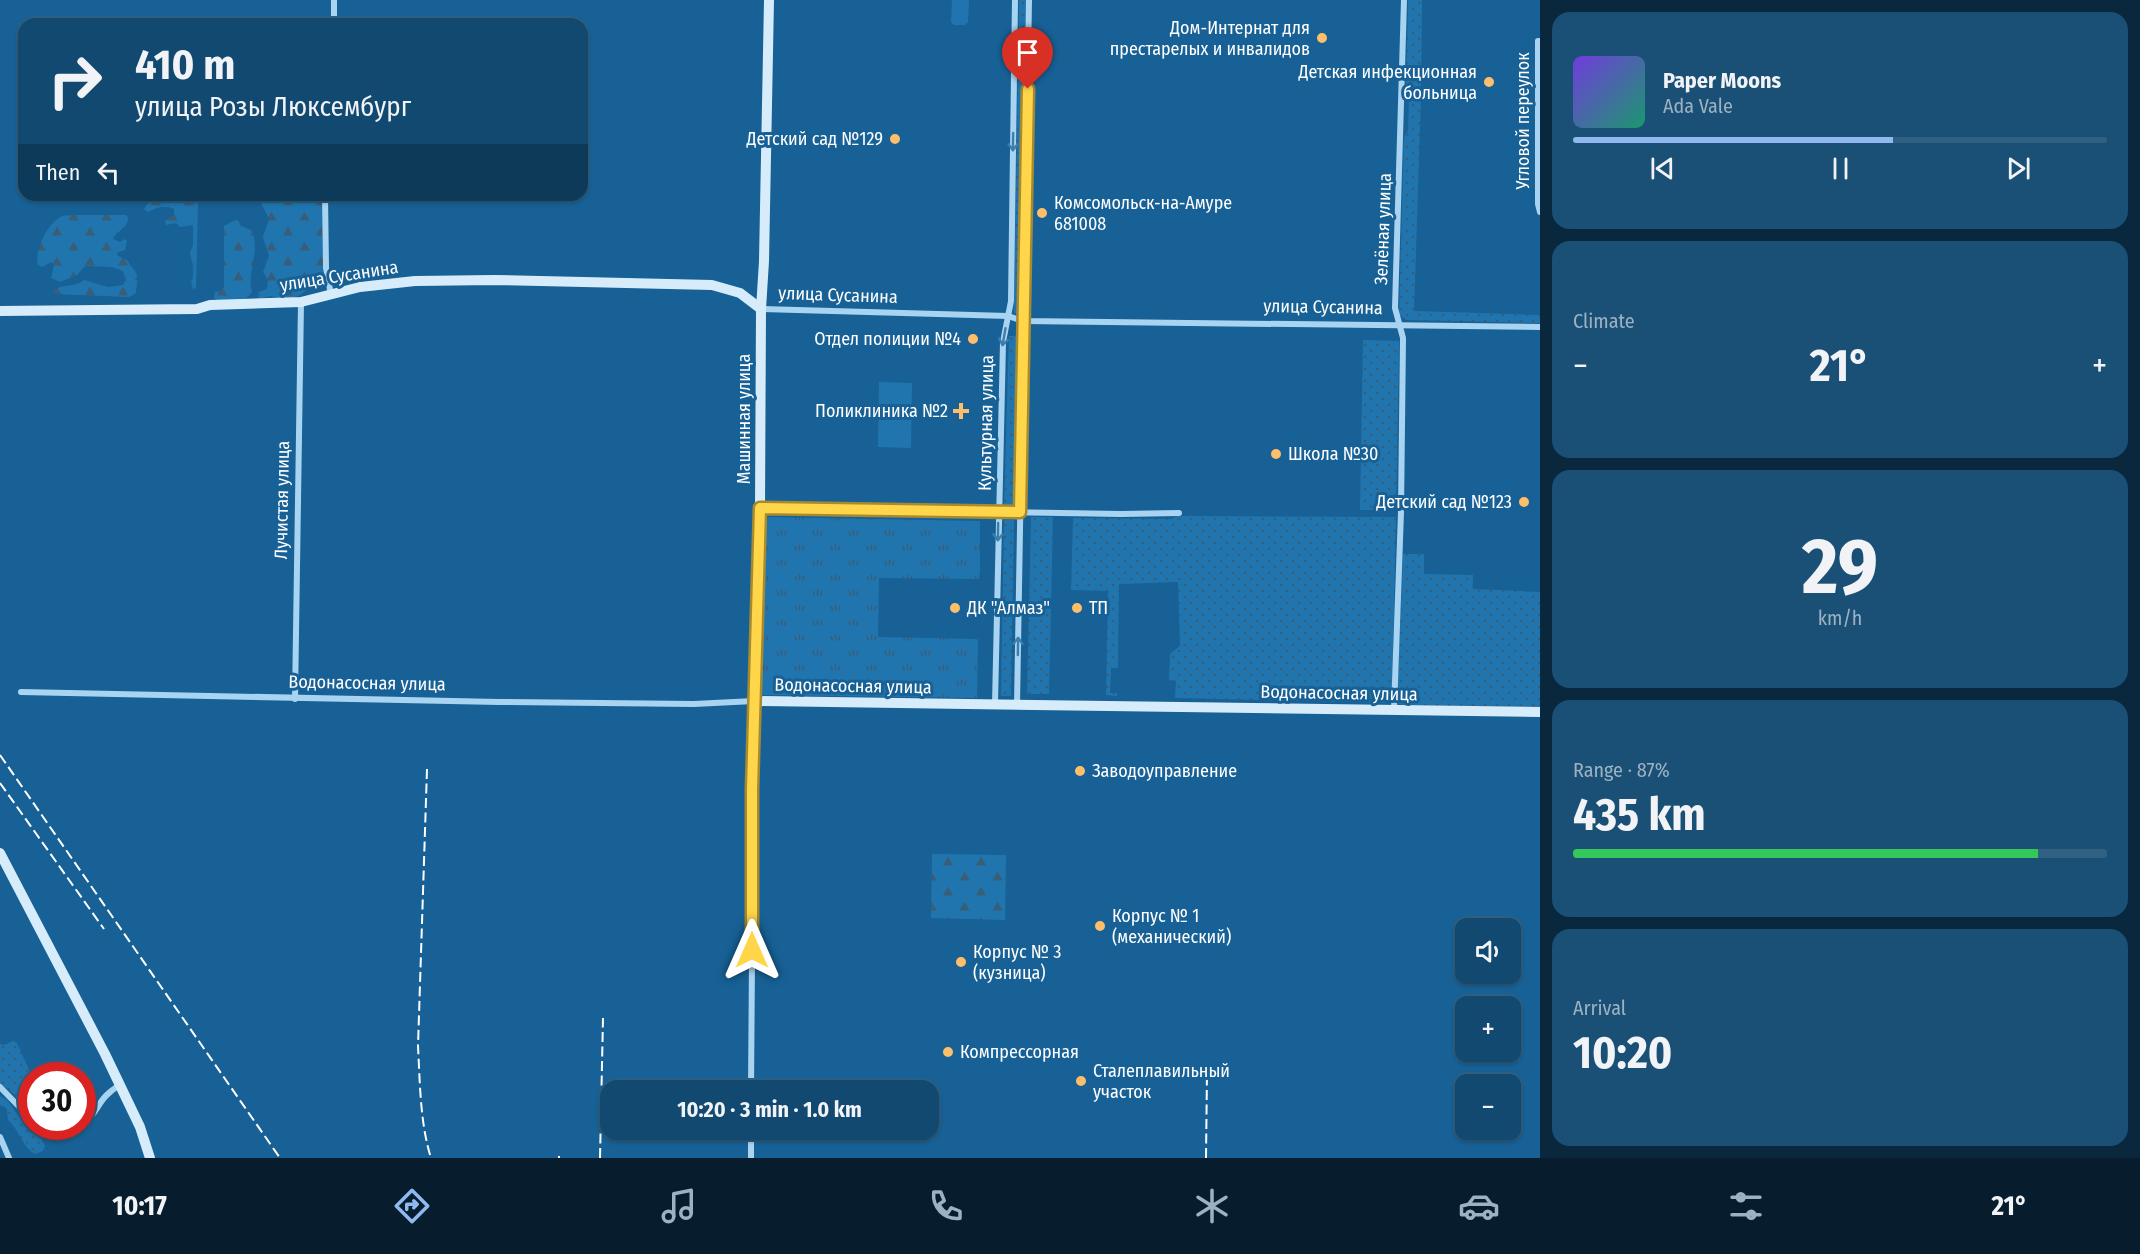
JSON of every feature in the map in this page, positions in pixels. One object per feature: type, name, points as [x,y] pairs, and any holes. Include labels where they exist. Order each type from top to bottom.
[{"type":"street","points":[[334,0],[334,18]]},
{"type":"street","name":"Машинная улица","points":[[751,1080],[754,701],[760,508],[761,309],[769,0]]},
{"type":"street","name":"Культурная улица","points":[[995,704],[1003,342],[1011,301],[1015,0]]},
{"type":"street","name":"Культурная улица","points":[[1017,705],[1029,0]]},
{"type":"street","name":"Зелёная улица","points":[[1394,710],[1401,512],[1403,338],[1395,308],[1404,0]]},
{"type":"street","name":"Угловой переулок","points":[[1540,41],[1538,41],[1538,204],[1540,212]]},
{"type":"street","points":[[325,201],[326,268],[331,295]]},
{"type":"street","name":"улица Сусанина","points":[[0,311],[197,309],[210,305],[301,302],[360,287],[415,281],[494,280],[712,285],[740,293],[761,309],[1008,316],[1023,321],[1540,327]]},
{"type":"street","name":"Лучистая улица","points":[[295,699],[301,302]]},
{"type":"street","points":[[760,508],[1179,513]]},
{"type":"street","name":"Водонасосная улица","points":[[21,692],[295,699],[694,704],[754,701],[1540,712]]},
{"type":"street","points":[[0,853],[120,1085],[140,1127],[150,1158]]},
{"type":"street","points":[[96,1108],[98,1102],[120,1085]]},
{"type":"street","points":[[0,1087],[18,1106]]},
{"type":"street","points":[[0,1137],[9,1158]]},
{"type":"street","points":[[751,1140],[751,1158]]},
{"type":"green space","points":[[952,0],[969,0],[968,22],[965,25],[954,25],[951,22]]},
{"type":"green space","points":[[1019,0],[1026,0],[1021,312],[1018,316],[1014,312]]},
{"type":"green space","points":[[1408,0],[1422,0],[1421,90],[1409,90],[1406,85]]},
{"type":"green space","points":[[1409,98],[1421,98],[1414,311],[1540,315],[1540,323],[1406,320],[1399,314],[1404,137],[1408,131]]},
{"type":"green space","points":[[150,201],[195,201],[198,203],[196,288],[193,289],[191,282],[193,268],[190,253],[193,245],[193,225],[180,227],[176,223],[166,225],[165,221],[174,215],[174,209],[161,207],[148,212],[144,209]]},
{"type":"green space","points":[[262,201],[322,201],[323,272],[314,284],[293,298],[270,296],[260,299],[258,296],[259,292],[267,289],[268,280],[263,272],[269,256],[263,237],[269,219]]},
{"type":"green space","points":[[73,215],[126,215],[128,218],[126,225],[113,239],[120,242],[125,239],[127,241],[125,250],[118,252],[117,255],[128,261],[135,271],[136,293],[129,297],[55,294],[54,290],[58,288],[84,280],[108,287],[123,285],[126,280],[123,271],[118,269],[85,266],[77,275],[60,282],[51,278],[54,265],[52,262],[42,267],[38,265],[38,252],[47,230],[57,219]]},
{"type":"green space","points":[[237,219],[241,226],[251,230],[254,238],[252,292],[241,300],[217,300],[214,298],[215,292],[221,291],[224,287],[224,226]]},
{"type":"green space","points":[[1009,336],[1019,336],[1015,506],[1004,505]]},
{"type":"green space","points":[[1363,340],[1399,341],[1396,510],[1360,510]]},
{"type":"green space","points":[[879,382],[912,383],[911,448],[878,447]]},
{"type":"green space","points":[[1177,516],[1396,517],[1392,699],[1387,703],[1175,698],[1176,681],[1169,680],[1170,654],[1180,646],[1178,582],[1119,584],[1118,668],[1111,668],[1110,693],[1117,693],[1117,696],[1106,695],[1108,591],[1071,590],[1073,518],[1172,519]]},
{"type":"green space","points":[[764,517],[980,521],[980,579],[879,578],[878,637],[978,639],[977,698],[761,695]]},
{"type":"green space","points":[[1031,517],[1053,517],[1049,694],[1027,694]]},
{"type":"green space","points":[[1004,520],[1014,520],[1011,696],[1001,696]]},
{"type":"green space","points":[[1403,554],[1424,554],[1424,574],[1473,575],[1473,589],[1540,592],[1540,707],[1401,706],[1397,700]]},
{"type":"green space","points":[[932,854],[1006,855],[1005,920],[931,918]]},
{"type":"green space","points":[[13,1041],[17,1043],[26,1062],[18,1062],[18,1099],[0,1084],[0,1044],[4,1045]]},
{"type":"green space","points":[[0,1096],[7,1100],[18,1115],[18,1133],[8,1120],[7,1109],[0,1105]]},
{"type":"green space","points":[[23,1140],[42,1140],[45,1146],[43,1151],[35,1154]]},
{"type":"railway","points":[[0,755],[280,1158]]},
{"type":"railway","points":[[427,769],[418,1046],[423,1117],[431,1158]]},
{"type":"railway","points":[[0,783],[104,929]]},
{"type":"railway","points":[[600,1158],[603,1018]]},
{"type":"railway","points":[[1206,1158],[1207,1072]]},
{"type":"place","name":"Дом-Интернат для престарелых и инвалидов","points":[[1322,38]]},
{"type":"place","name":"Детская инфекционная больница","points":[[1489,82]]},
{"type":"place","name":"Детский сад №129","points":[[895,139]]},
{"type":"place","name":"Комсомольск-на-Амуре 681008","points":[[1042,213]]},
{"type":"place","name":"Отдел полиции №4","points":[[973,339]]},
{"type":"place","name":"Поликлиника №2","points":[[961,411]]},
{"type":"place","name":"Школа №30","points":[[1276,454]]},
{"type":"place","name":"Детский сад №123","points":[[1524,502]]},
{"type":"place","name":"ДК \"Алмаз\"","points":[[955,608]]},
{"type":"place","name":"ТП","points":[[1077,608]]},
{"type":"place","name":"Заводоуправление","points":[[1080,771]]},
{"type":"place","name":"Корпус № 1 (механический)","points":[[1100,926]]},
{"type":"place","name":"Корпус № 3 (кузница)","points":[[961,962]]},
{"type":"place","name":"Компрессорная","points":[[948,1052]]},
{"type":"place","name":"Сталеплавильный участок","points":[[1081,1081]]},
{"type":"route","points":[[752,950],[752,789],[760,508],[1020,512],[1028,89]]}]
